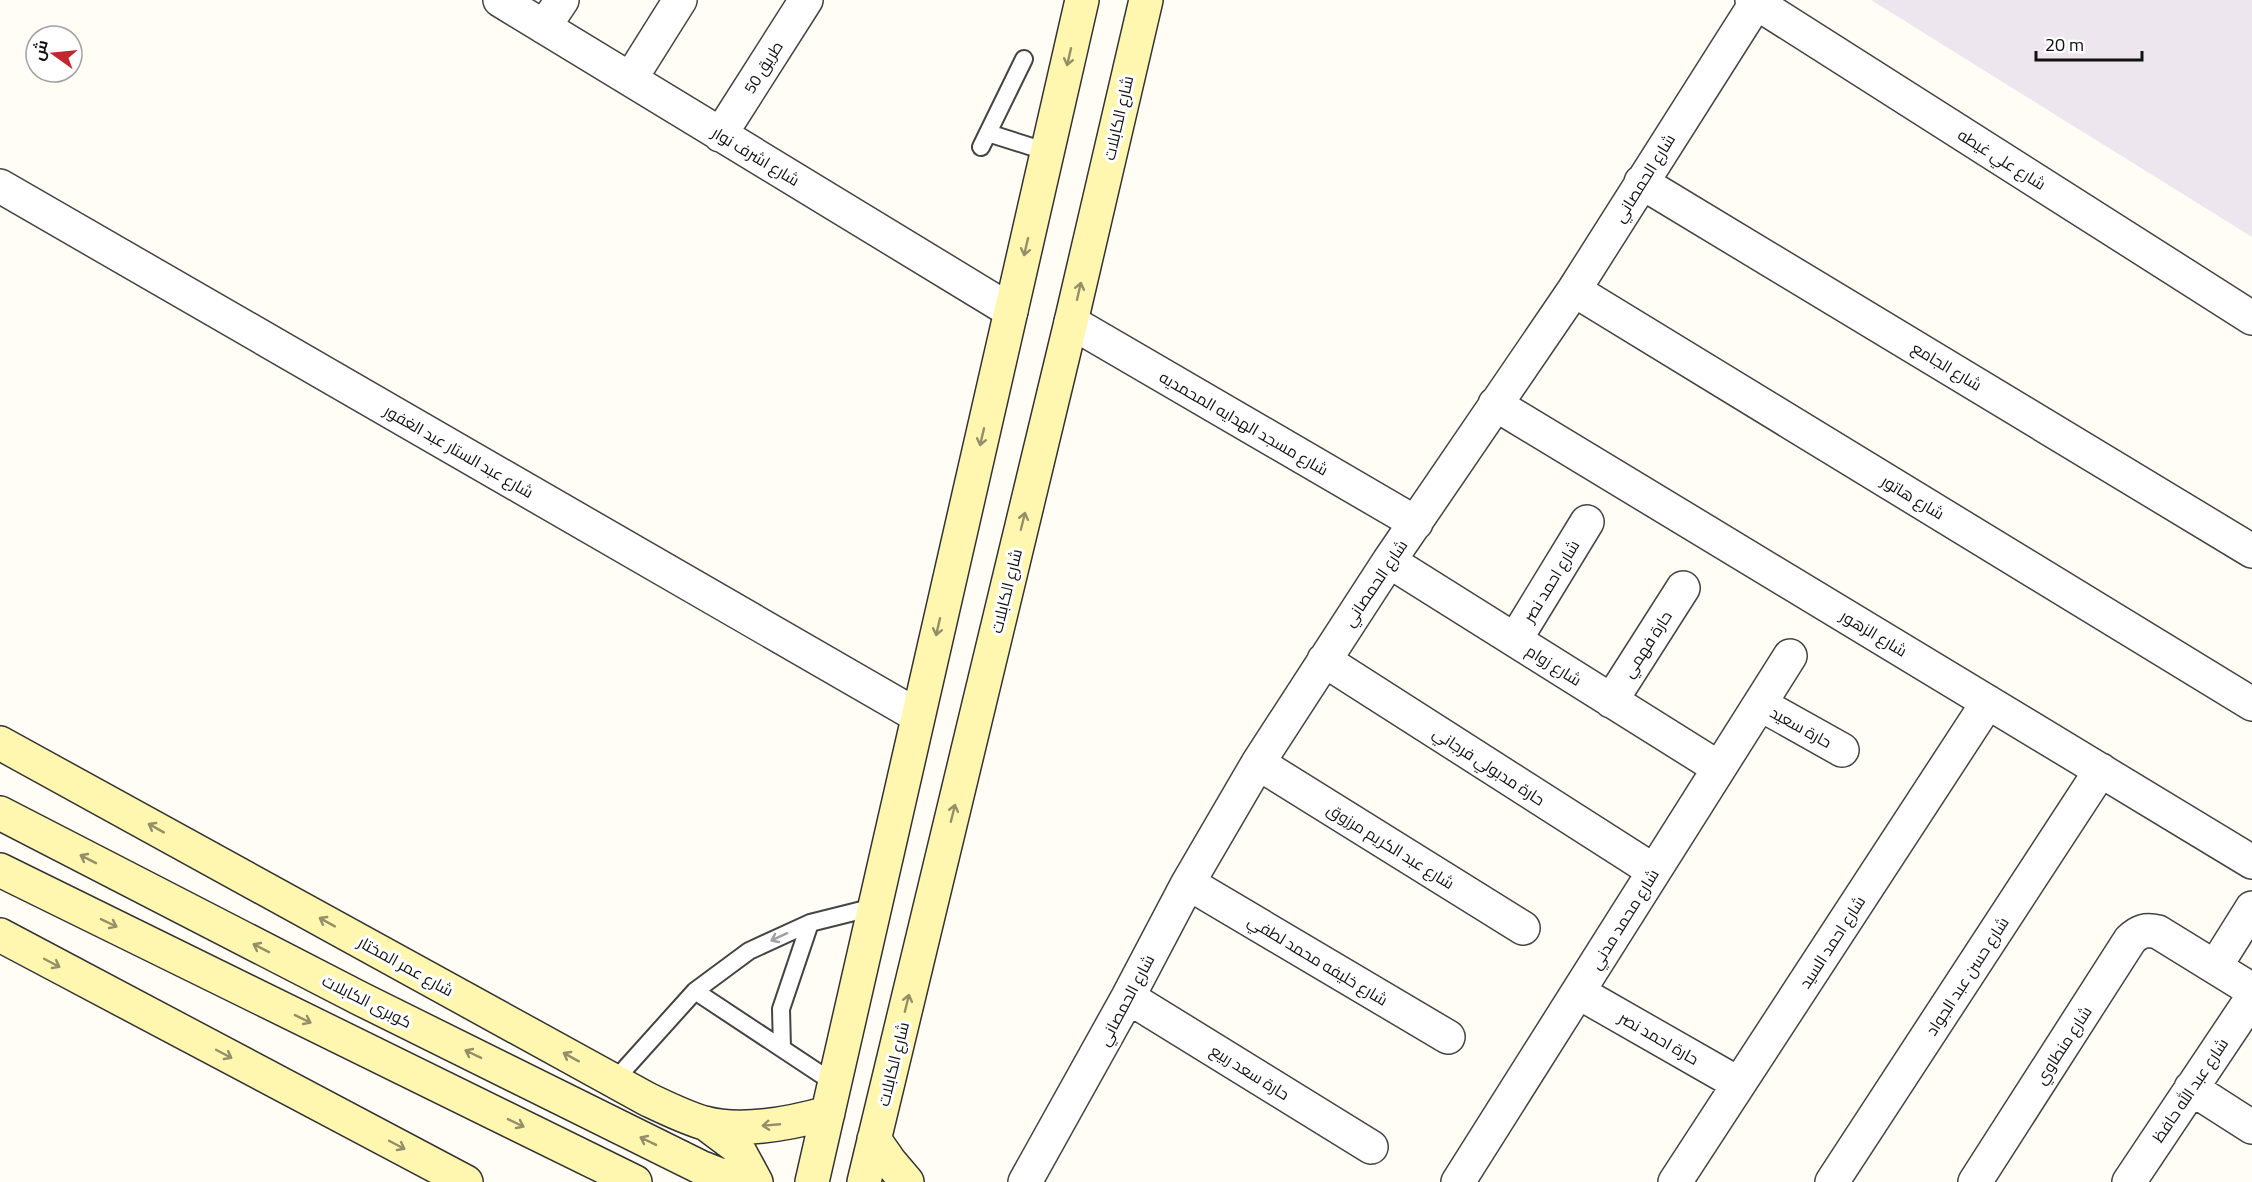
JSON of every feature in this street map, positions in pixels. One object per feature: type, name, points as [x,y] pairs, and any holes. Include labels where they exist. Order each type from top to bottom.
[{"type":"main road","points":[[812,1182],[1082,0]]},
{"type":"main road","name":"شارع الكابلات","points":[[864,1182],[1146,0]]},
{"type":"main road","name":"شارع عمر المختار","points":[[0,743],[647,1099],[705,1123],[767,1126],[798,1122],[831,1098]]},
{"type":"main road","name":"كوبرى الكابلات","points":[[0,813],[362,999],[700,1167],[738,1182]]},
{"type":"main road","points":[[0,870],[635,1182]]},
{"type":"main road","points":[[0,936],[466,1182]]},
{"type":"main road","points":[[705,1123],[737,1147],[756,1182]]},
{"type":"main road","points":[[874,1139],[907,1182]]},
{"type":"street","name":"شارع اشرف نوار","points":[[500,0],[1011,311]]},
{"type":"street","points":[[544,27],[562,0]]},
{"type":"street","points":[[631,78],[680,0]]},
{"type":"street","name":"طريق 50","points":[[720,135],[806,0]]},
{"type":"street","name":"شارع الحمصاني","points":[[1025,1182],[1128,997],[1188,883],[1258,763],[1389,561],[1574,290],[1754,1]]},
{"type":"street","name":"شارع علي غيطه","points":[[1754,1],[2252,318]]},
{"type":"street","name":"شارع الجامع","points":[[1641,182],[2252,551]]},
{"type":"street","name":"شارع عبد الستار عبد الغفور","points":[[0,186],[918,716]]},
{"type":"street","name":"شارع هاتور","points":[[1574,290],[2252,704]]},
{"type":"street","name":"شارع مسجد الهدايه المحمديه","points":[[1071,322],[1416,523]]},
{"type":"street","name":"شارع الزهور","points":[[1495,404],[2252,862]]},
{"type":"street","name":"شارع احمد نصر","points":[[1515,640],[1587,522]]},
{"type":"street","name":"شارع زوام","points":[[1389,561],[1719,768]]},
{"type":"street","name":"حارة فهمي","points":[[1611,701],[1683,588]]},
{"type":"street","name":"شارع محمد مدني","points":[[1458,1182],[1790,656]]},
{"type":"street","name":"حارة مدبولي فرجاني","points":[[1324,660],[1654,871]]},
{"type":"street","name":"شارع احمد السيد","points":[[1675,1182],[1988,702]]},
{"type":"street","name":"حارة سعيد","points":[[1760,704],[1842,750]]},
{"type":"street","name":"شارع عبد الكريم مرزوق","points":[[1258,763],[1523,928]]},
{"type":"street","name":"شارع حسن عبد الجواد","points":[[1832,1182],[2101,771]]},
{"type":"street","name":"شارع خليفه محمد لطفي","points":[[1188,883],[1448,1037]]},
{"type":"street","points":[[2252,908],[2215,967],[2252,990]]},
{"type":"street","name":"شارع منطاوي","points":[[1975,1182],[2130,940],[2143,931],[2150,930],[2215,967]]},
{"type":"street","name":"حارة احمد نصر","points":[[1578,992],[1739,1084]]},
{"type":"street","name":"حارة سعد ربيع","points":[[1128,997],[1371,1147]]},
{"type":"street","name":"شارع عبد الله حافظ","points":[[2128,1182],[2252,998]]},
{"type":"street","points":[[2192,1088],[2252,1126]]},
{"type":"lane","points":[[1024,59],[985,140],[1048,152]]},
{"type":"lane","points":[[614,1081],[695,991],[749,951],[810,923],[874,907]]},
{"type":"lane","points":[[782,1048],[781,1009],[810,923]]},
{"type":"lane","points":[[695,991],[782,1048],[831,1098]]},
{"type":"shaded area","points":[[1871,0],[2252,0],[2252,237]]}]
